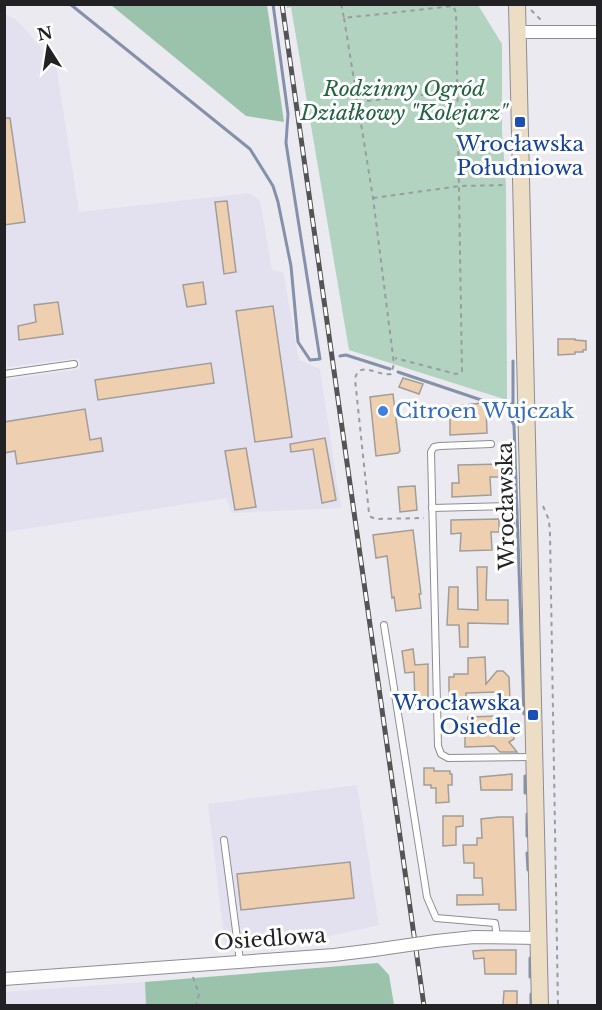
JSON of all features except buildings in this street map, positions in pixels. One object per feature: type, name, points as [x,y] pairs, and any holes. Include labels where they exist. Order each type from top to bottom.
[{"type":"main road","name":"Wrocławska","points":[[517,4],[521,32],[518,55],[540,1005]]},
{"type":"street","points":[[521,32],[597,32]]},
{"type":"street","name":"Osiedlowa","points":[[4,979],[334,955],[436,941],[496,937],[539,938]]},
{"type":"lane","points":[[4,374],[74,364]]},
{"type":"lane","points":[[491,444],[434,447],[431,452],[438,746],[441,754],[448,758],[534,757]]},
{"type":"lane","points":[[432,508],[511,506]]},
{"type":"lane","points":[[384,625],[427,897],[436,918],[495,923],[496,937]]},
{"type":"lane","points":[[224,840],[240,961]]},
{"type":"path","points":[[341,4],[373,198],[394,357],[391,374],[385,375],[359,369],[355,379],[369,513],[376,519],[432,518]]},
{"type":"path","points":[[529,4],[531,11],[542,21]]},
{"type":"path","points":[[344,18],[453,6],[456,12],[462,372],[456,374],[394,357]]},
{"type":"path","points":[[357,102],[458,91]]},
{"type":"path","points":[[373,198],[460,186],[506,185]]},
{"type":"path","points":[[511,463],[511,506]]},
{"type":"path","points":[[539,499],[549,520],[550,534],[558,1005]]},
{"type":"path","points":[[194,974],[193,981],[198,994],[196,1005]]},
{"type":"shaded area","points":[[5,14],[18,21],[56,65],[79,212],[249,193],[260,200],[272,270],[283,272],[299,360],[320,369],[341,508],[232,513],[226,498],[5,532],[5,380],[80,369],[79,358],[8,367],[4,342]]},
{"type":"shaded area","points":[[357,785],[379,925],[313,940],[226,952],[208,804]]},
{"type":"shaded area","points":[[145,982],[146,1005],[5,1005],[5,992]]},
{"type":"green space","points":[[111,5],[267,5],[284,122],[246,116]]},
{"type":"green space","name":"Rodzinny Ogród Działkowy \"Kolejarz\"","points":[[287,5],[478,5],[502,44],[502,131],[506,185],[507,400],[349,350],[291,7],[287,8]]},
{"type":"green space","points":[[378,963],[389,975],[394,1005],[146,1005],[145,982]]},
{"type":"waterway","points":[[70,4],[250,149],[273,186],[278,202],[291,266],[298,342],[310,360],[320,359],[286,143],[288,114],[273,4]]},
{"type":"waterway","points":[[340,356],[346,355],[390,369]]},
{"type":"waterway","points":[[513,361],[513,403],[506,408],[514,425],[524,714]]},
{"type":"waterway","points":[[398,372],[508,409]]},
{"type":"waterway","points":[[525,776],[525,793]]},
{"type":"waterway","points":[[527,814],[527,836]]},
{"type":"waterway","points":[[527,853],[528,870]]},
{"type":"waterway","points":[[530,958],[530,977]]},
{"type":"waterway","points":[[531,994],[531,1006]]},
{"type":"railway","points":[[282,4],[424,1006]]},
{"type":"place","name":"Wrocławska Południowa","points":[[520,122]]},
{"type":"place","name":"Citroen Wujczak","points":[[383,411]]},
{"type":"place","name":"Wrocławska Osiedle","points":[[533,715]]}]
